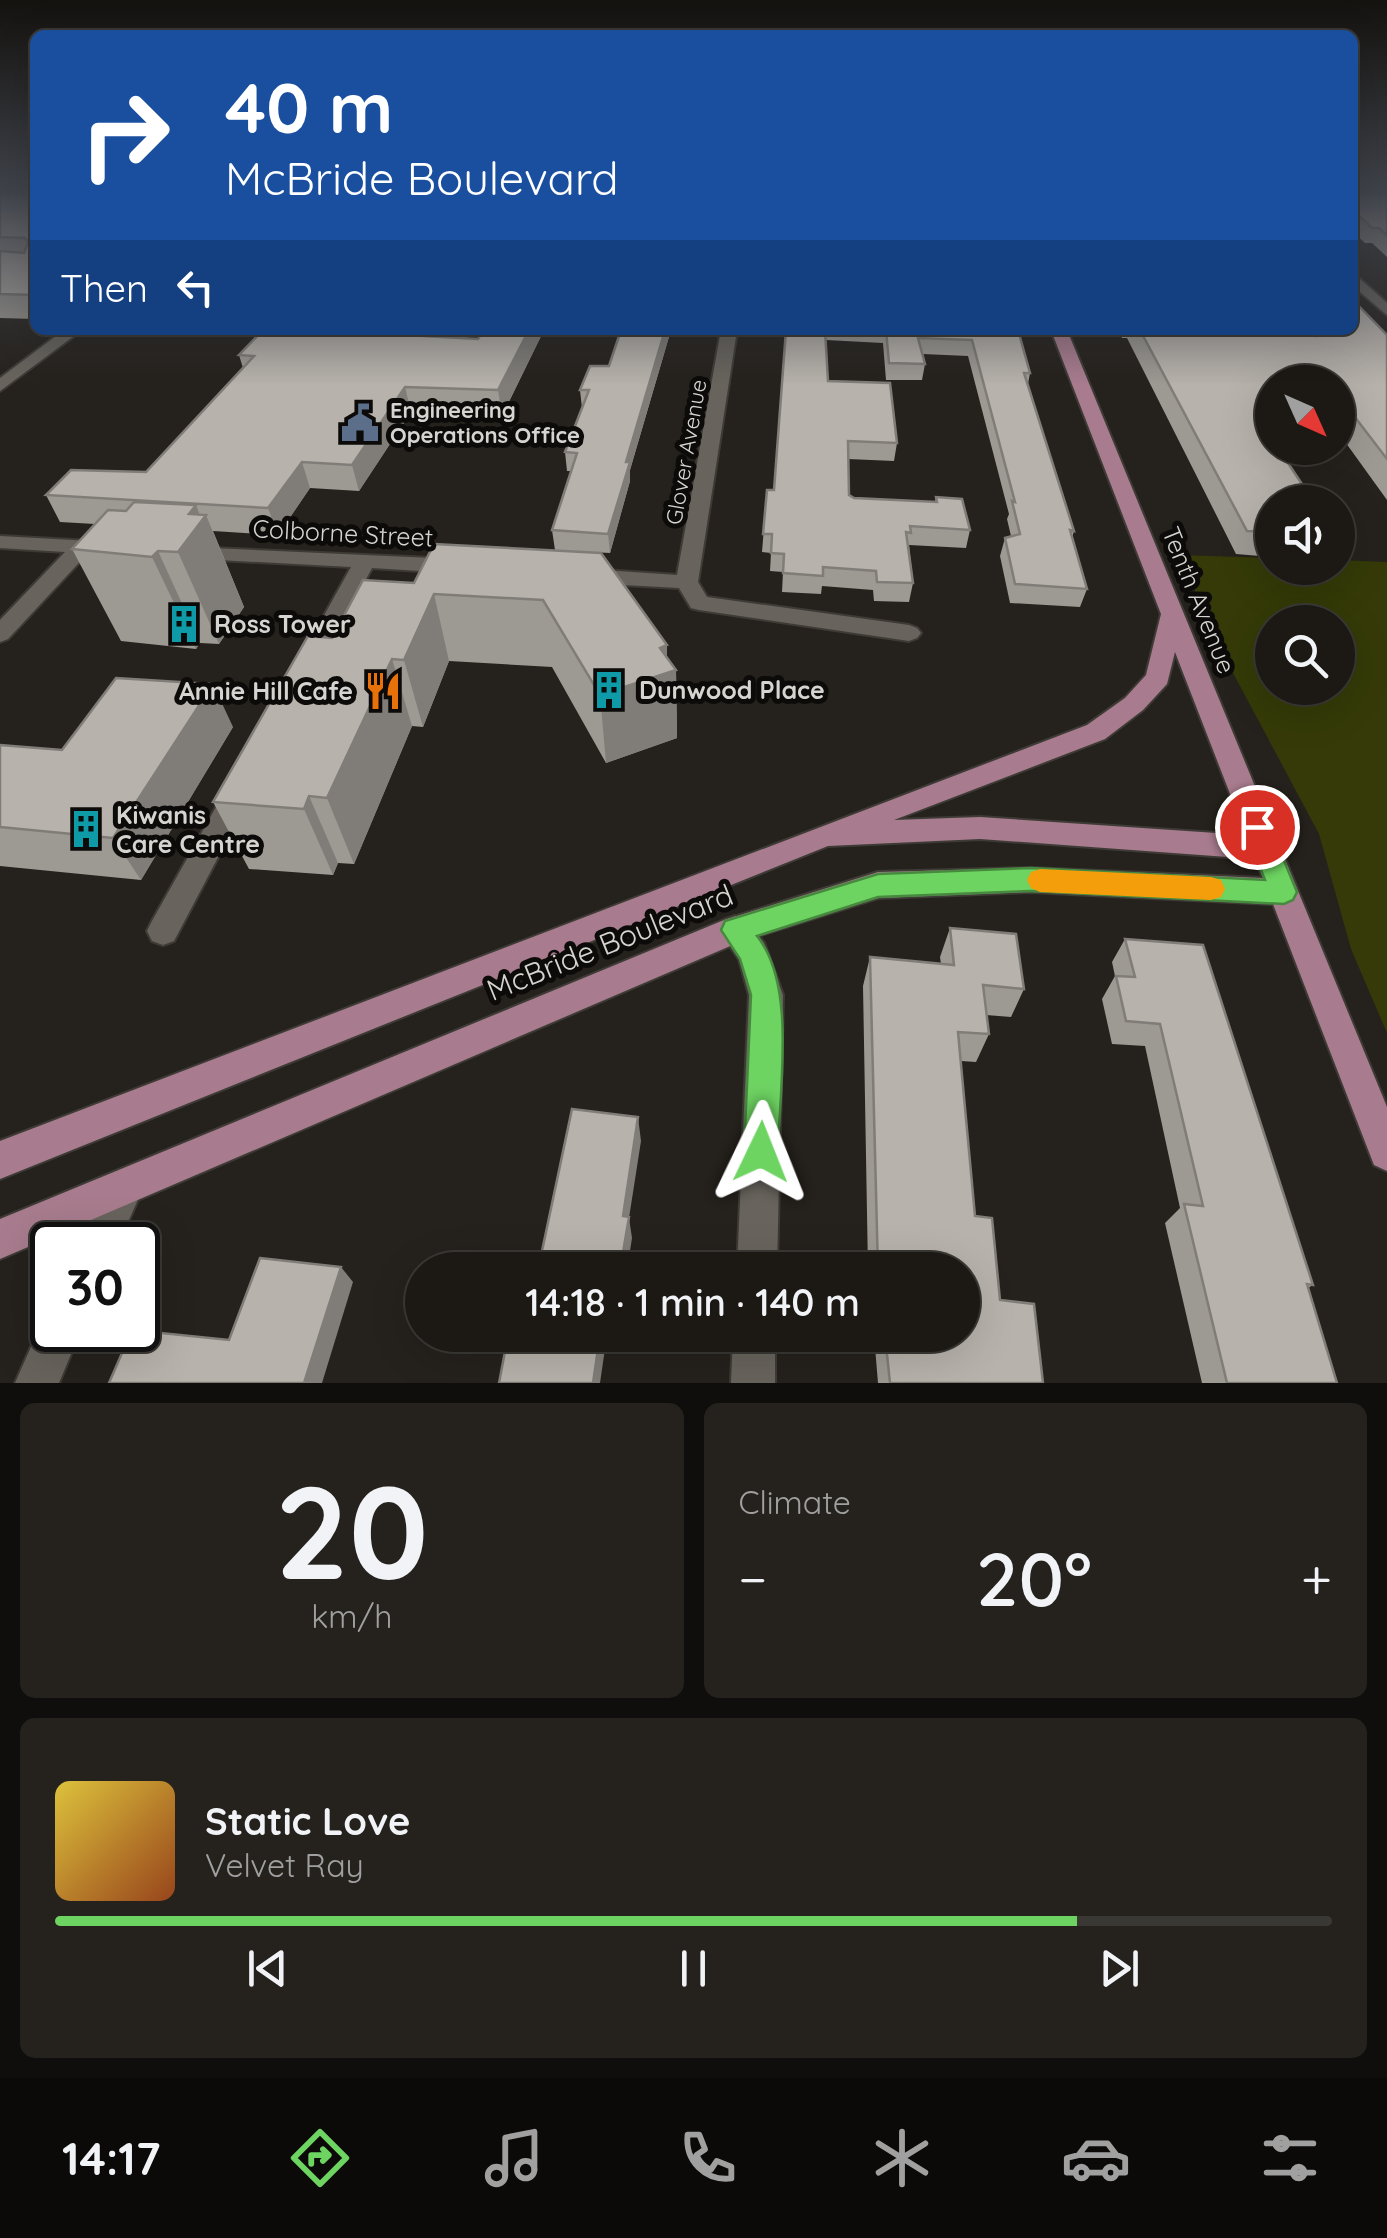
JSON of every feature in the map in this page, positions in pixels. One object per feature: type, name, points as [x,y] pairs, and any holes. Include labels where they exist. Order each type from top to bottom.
[{"type":"main road","name":"Tenth Avenue","points":[[1060,335],[1387,1152]]},
{"type":"main road","points":[[826,835],[1096,732],[1134,704],[1158,678],[1171,611]]},
{"type":"main road","name":"McBride Boulevard","points":[[0,1160],[826,835],[980,828],[1266,848]]},
{"type":"main road","name":"McBride Boulevard","points":[[0,1240],[735,930],[878,885],[1031,880],[1284,892]]},
{"type":"street","points":[[1358,283],[1387,314]]},
{"type":"street","points":[[1363,317],[1387,314]]},
{"type":"street","points":[[0,386],[67,335]]},
{"type":"street","name":"Glover Avenue","points":[[687,582],[729,335]]},
{"type":"street","points":[[0,542],[129,549]]},
{"type":"street","points":[[0,634],[82,546]]},
{"type":"street","name":"Colborne Street","points":[[164,552],[487,568]]},
{"type":"street","points":[[297,686],[364,563]]},
{"type":"street","points":[[564,574],[687,582],[699,603],[909,633]]},
{"type":"street","points":[[163,931],[252,767]]},
{"type":"street","points":[[735,930],[753,953],[766,995],[757,1252]]},
{"type":"street","points":[[108,1222],[124,1188]]},
{"type":"street","points":[[37,1383],[50,1352]]},
{"type":"street","points":[[752,1383],[753,1352]]},
{"type":"green space","points":[[1179,555],[1255,557],[1255,585],[1355,585],[1355,561],[1387,562],[1387,1033],[1351,949],[1319,834],[1224,656]]},
{"type":"building","points":[[0,257],[30,257],[30,295],[0,294]]},
{"type":"building","points":[[1358,305],[1387,335],[1387,459],[1355,417],[1355,365],[1255,365],[1255,465],[1289,465],[1303,485],[1255,485],[1255,531],[1247,531],[1143,335],[1358,335]]},
{"type":"building","points":[[258,335],[478,339],[481,335],[526,335],[498,390],[405,387],[352,465],[302,462],[268,508],[46,495],[71,470],[146,472],[254,356],[239,355]]},
{"type":"building","points":[[619,335],[664,335],[608,534],[552,530],[577,453],[565,452],[589,390],[580,390],[590,366],[609,366]]},
{"type":"building","points":[[786,335],[825,335],[828,381],[890,383],[897,443],[848,441],[849,495],[937,502],[936,497],[962,499],[970,530],[910,526],[911,533],[906,532],[913,583],[877,582],[876,571],[823,567],[823,576],[783,573],[784,554],[771,553],[772,534],[763,534],[767,490],[774,490]]},
{"type":"building","points":[[886,335],[1019,335],[1030,373],[1024,373],[1074,531],[1070,530],[1087,589],[1015,584],[1005,538],[1020,534],[1012,501],[1015,502],[972,340],[918,338],[925,364],[889,363]]},
{"type":"building","points":[[134,502],[196,505],[189,514],[206,515],[178,552],[158,551],[152,557],[72,549],[108,510],[126,511]]},
{"type":"building","points":[[434,544],[601,553],[667,645],[660,648],[676,670],[600,695],[543,600],[434,594],[404,660],[392,659],[327,798],[309,796],[304,809],[213,802],[308,636],[332,638],[363,580],[414,583]]},
{"type":"building","points":[[116,678],[213,684],[113,838],[0,827],[0,745],[62,750]]},
{"type":"building","points":[[950,928],[1016,934],[1024,989],[983,985],[989,1034],[958,1032],[975,1216],[992,1218],[1000,1300],[1034,1304],[1043,1383],[890,1383],[887,1352],[980,1352],[980,1252],[878,1252],[870,957],[954,965]]},
{"type":"building","points":[[1125,939],[1203,945],[1313,1285],[1307,1284],[1337,1383],[1227,1383],[1184,1204],[1203,1206],[1160,1024],[1126,1021],[1116,976],[1135,977]]},
{"type":"building","points":[[572,1109],[638,1117],[623,1216],[629,1217],[623,1252],[542,1252]]},
{"type":"building","points":[[260,1258],[341,1267],[304,1383],[109,1383],[122,1352],[160,1352],[160,1333],[229,1340]]},
{"type":"building","points":[[505,1352],[598,1352],[593,1383],[499,1383]]},
{"type":"slow traffic","points":[[1040,880],[1211,889]]},
{"type":"place","name":"Engineering Operations Office","points":[[360,423]]},
{"type":"place","name":"Ross Tower","points":[[184,624]]},
{"type":"place","name":"Dunwood Place","points":[[609,690]]},
{"type":"place","name":"Annie Hill Cafe","points":[[383,691]]},
{"type":"place","name":"Kiwanis Care Centre","points":[[86,829]]},
{"type":"route","points":[[761,1152],[766,995],[753,953],[735,930],[878,885],[1031,880],[1284,892],[1257,827]]}]
